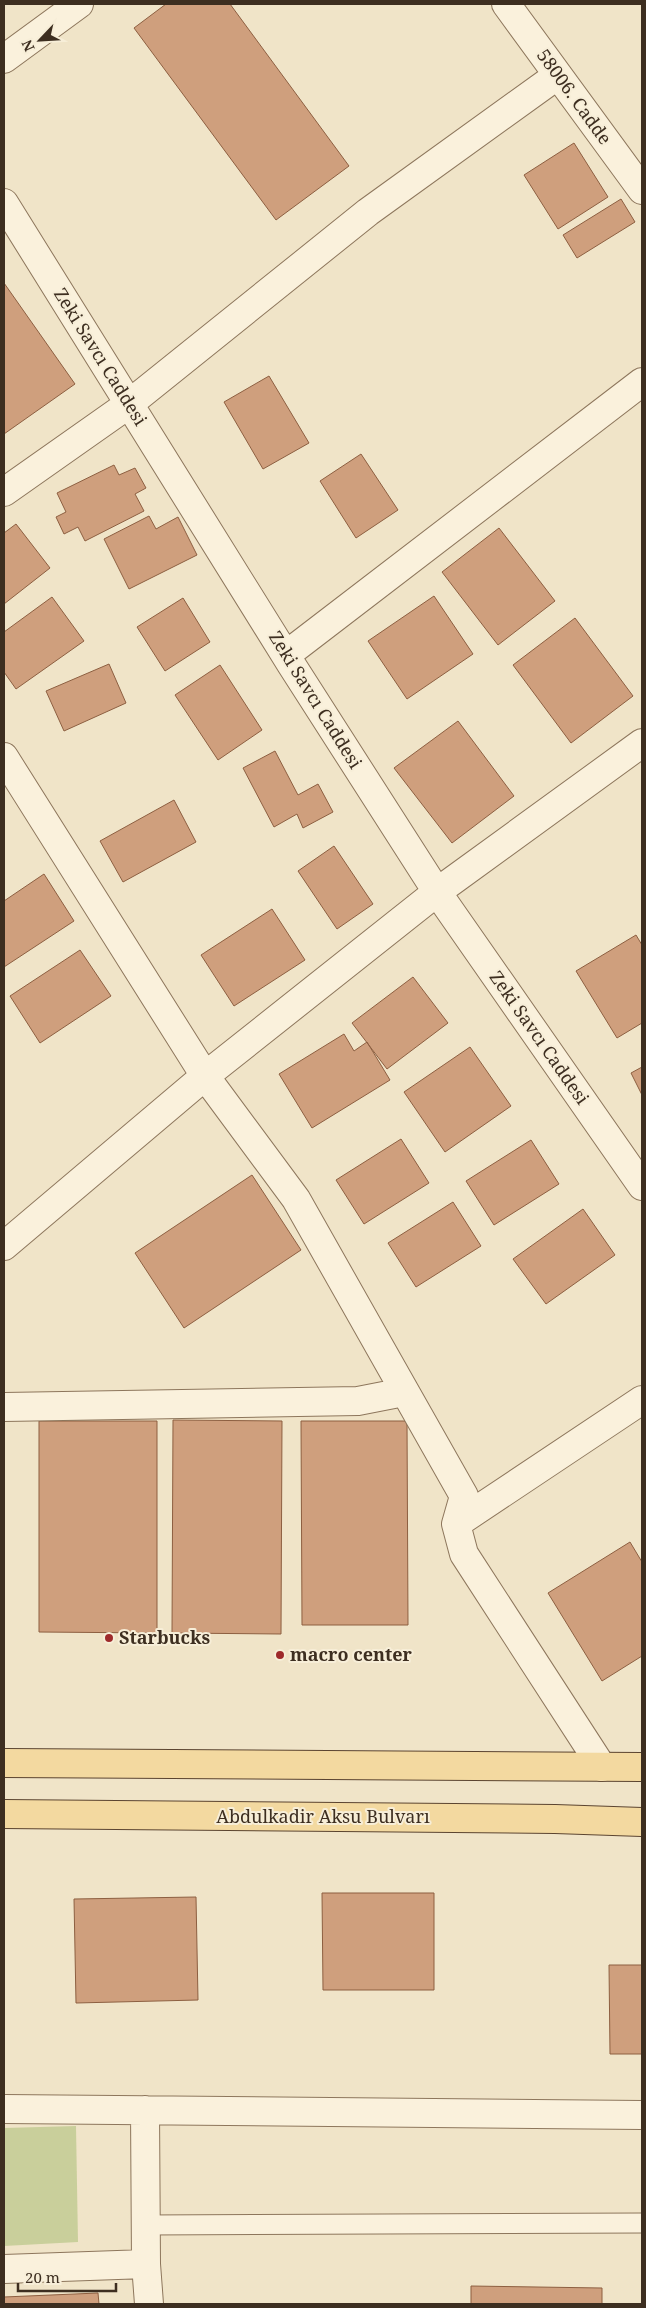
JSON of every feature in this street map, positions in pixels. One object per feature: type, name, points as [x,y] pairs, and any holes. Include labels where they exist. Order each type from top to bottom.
[{"type":"main road","points":[[4,1763],[642,1767]]},
{"type":"main road","name":"Abdulkadir Aksu Bulvarı","points":[[4,1814],[555,1819],[642,1822]]},
{"type":"street","points":[[4,59],[79,4]]},
{"type":"street","name":"58006. Cadde","points":[[506,4],[642,190]]},
{"type":"street","points":[[4,492],[129,404],[368,212],[558,75]]},
{"type":"street","name":"Zeki Savcı Caddesi","points":[[4,203],[286,655],[437,892],[642,1186]]},
{"type":"street","points":[[286,655],[642,382]]},
{"type":"street","points":[[4,1246],[205,1076],[437,892],[642,743]]},
{"type":"street","points":[[4,758],[205,1076],[296,1199],[464,1496],[456,1524],[464,1554],[602,1767]]},
{"type":"street","points":[[4,1407],[358,1401],[404,1392]]},
{"type":"street","points":[[456,1524],[642,1400]]},
{"type":"street","points":[[4,2109],[642,2114]]},
{"type":"street","points":[[145,2110],[146,2264],[149,2304]]},
{"type":"street","points":[[4,2269],[146,2264]]},
{"type":"lane","points":[[146,2225],[642,2223]]},
{"type":"green space","points":[[76,2126],[78,2242],[4,2246],[4,2128]]},
{"type":"building","points":[[166,4],[230,4],[349,166],[276,220],[134,28]]},
{"type":"building","points":[[574,143],[608,197],[558,229],[524,175]]},
{"type":"building","points":[[621,199],[635,222],[577,258],[563,235]]},
{"type":"building","points":[[4,283],[75,384],[4,434]]},
{"type":"building","points":[[269,376],[309,443],[263,469],[224,402]]},
{"type":"building","points":[[361,454],[398,510],[356,538],[320,481]]},
{"type":"building","points":[[114,465],[119,475],[135,468],[146,488],[135,494],[144,511],[85,541],[78,527],[64,534],[56,517],[66,512],[57,493]]},
{"type":"building","points":[[149,516],[156,529],[178,517],[197,555],[129,589],[104,539]]},
{"type":"building","points":[[16,524],[50,568],[4,604],[4,533]]},
{"type":"building","points":[[499,528],[555,601],[498,645],[442,572]]},
{"type":"building","points":[[434,596],[473,654],[407,699],[368,641]]},
{"type":"building","points":[[52,597],[84,641],[16,689],[4,672],[4,632]]},
{"type":"building","points":[[183,598],[210,642],[165,671],[137,627]]},
{"type":"building","points":[[575,618],[633,696],[571,743],[513,665]]},
{"type":"building","points":[[109,664],[126,703],[64,731],[46,691]]},
{"type":"building","points":[[220,665],[262,730],[218,760],[175,695]]},
{"type":"building","points":[[458,721],[514,796],[452,843],[394,768]]},
{"type":"building","points":[[275,751],[298,795],[318,784],[333,812],[303,828],[297,814],[274,827],[243,768]]},
{"type":"building","points":[[174,800],[196,842],[123,882],[100,841]]},
{"type":"building","points":[[334,846],[373,904],[337,929],[298,871]]},
{"type":"building","points":[[44,874],[74,921],[4,967],[4,901]]},
{"type":"building","points":[[272,909],[305,960],[234,1006],[201,955]]},
{"type":"building","points":[[636,935],[642,945],[642,1023],[617,1038],[576,971]]},
{"type":"building","points":[[80,950],[111,996],[40,1043],[10,996]]},
{"type":"building","points":[[413,977],[448,1023],[387,1069],[352,1023]]},
{"type":"building","points":[[344,1034],[354,1051],[367,1042],[390,1080],[312,1128],[279,1074]]},
{"type":"building","points":[[470,1047],[511,1106],[445,1152],[404,1092]]},
{"type":"building","points":[[642,1067],[642,1095],[631,1073]]},
{"type":"building","points":[[401,1139],[429,1183],[364,1224],[336,1180]]},
{"type":"building","points":[[531,1140],[559,1184],[494,1225],[466,1181]]},
{"type":"building","points":[[252,1175],[301,1250],[184,1328],[135,1253]]},
{"type":"building","points":[[453,1202],[481,1246],[416,1287],[388,1243]]},
{"type":"building","points":[[583,1209],[615,1255],[546,1304],[513,1259]]},
{"type":"building","points":[[173,1420],[282,1421],[281,1634],[172,1633]]},
{"type":"building","points":[[39,1421],[157,1421],[157,1633],[39,1632]]},
{"type":"building","points":[[301,1421],[407,1421],[408,1625],[302,1625]]},
{"type":"building","points":[[630,1542],[642,1562],[642,1656],[602,1681],[548,1593]]},
{"type":"building","points":[[322,1893],[434,1893],[434,1990],[323,1990]]},
{"type":"building","points":[[196,1897],[198,2000],[76,2003],[74,1899]]},
{"type":"building","points":[[609,1965],[642,1965],[642,2054],[610,2054]]},
{"type":"building","points":[[471,2286],[602,2288],[602,2304],[471,2304]]},
{"type":"building","points":[[98,2293],[99,2304],[4,2304],[4,2297]]},
{"type":"place","name":"Starbucks","points":[[109,1638]]},
{"type":"place","name":"macro center","points":[[280,1655]]}]
